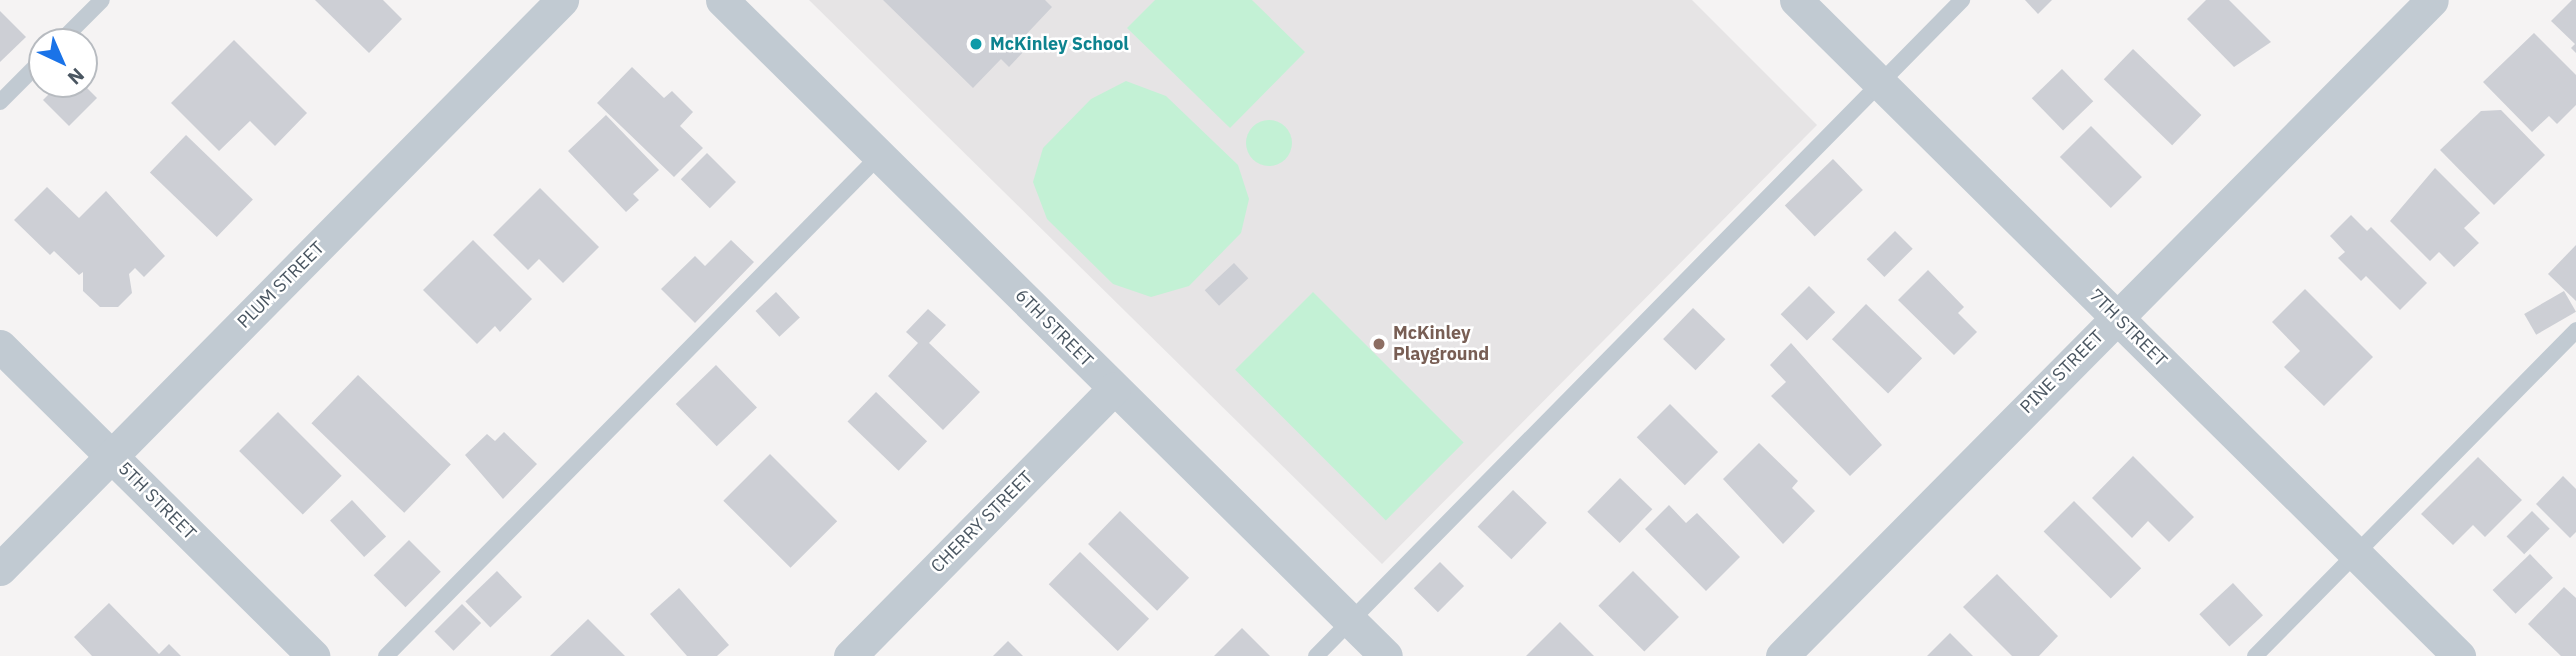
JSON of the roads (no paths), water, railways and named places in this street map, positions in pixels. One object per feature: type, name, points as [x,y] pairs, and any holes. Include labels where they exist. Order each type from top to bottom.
[{"type":"street","name":"PLUM STREET","points":[[0,569],[562,0]]},
{"type":"street","name":"6TH STREET","points":[[722,0],[1386,656]]},
{"type":"street","name":"7TH STREET","points":[[1796,0],[2459,656]]},
{"type":"street","name":"PINE STREET","points":[[1782,656],[2432,0]]},
{"type":"street","name":"5TH STREET","points":[[0,346],[313,656]]},
{"type":"street","name":"CHERRY STREET","points":[[850,656],[1114,388]]},
{"type":"lane","points":[[74,28],[102,0]]},
{"type":"lane","points":[[1316,656],[1962,0]]},
{"type":"lane","points":[[0,102],[28,74]]},
{"type":"lane","points":[[386,656],[880,156]]},
{"type":"lane","points":[[2255,656],[2576,330]]},
{"type":"place","name":"McKinley School","points":[[976,44]]},
{"type":"place","name":"McKinley Playground","points":[[1379,344]]}]
